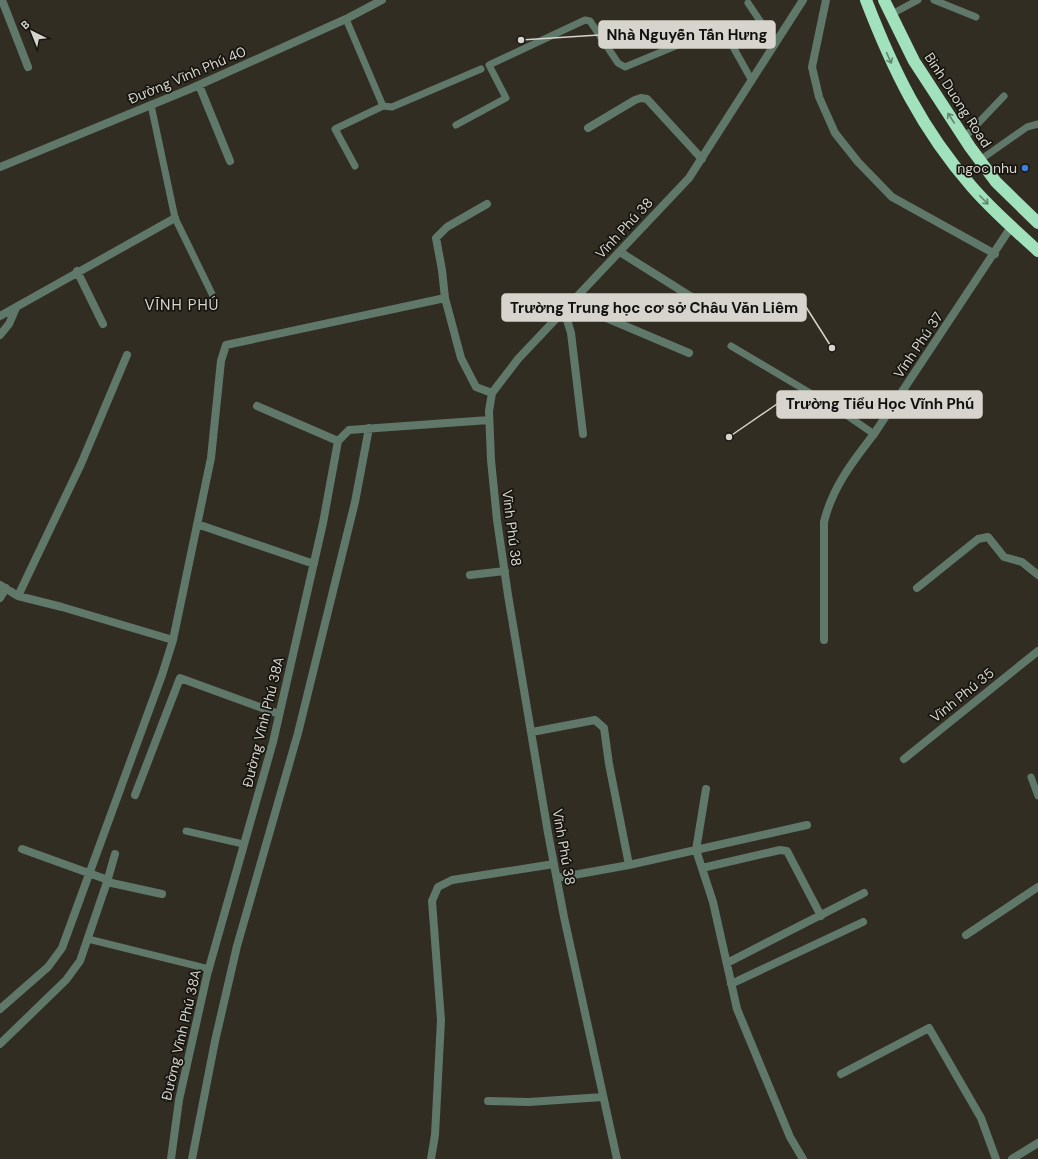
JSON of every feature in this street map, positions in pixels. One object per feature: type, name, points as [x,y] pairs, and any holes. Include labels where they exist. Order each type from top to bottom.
[{"type":"highway","points":[[866,0],[893,67],[917,113],[944,152],[973,189],[1011,227],[1038,251]]},
{"type":"highway","name":"Binh Duong Road","points":[[884,0],[890,15],[914,61],[964,138],[988,172],[1038,223]]},
{"type":"highway","points":[[973,189],[988,172]]},
{"type":"highway","points":[[1011,227],[1023,209]]},
{"type":"street","points":[[2,0],[28,67]]},
{"type":"street","name":"Đường Vĩnh Phú 40","points":[[0,167],[199,85],[346,19],[382,0]]},
{"type":"street","name":"Vĩnh Phú 38","points":[[617,1159],[554,864],[505,571],[491,460],[489,420],[492,393],[518,359],[689,178],[803,0]]},
{"type":"street","points":[[826,0],[812,67],[819,97],[835,133],[858,162],[892,197],[995,254]]},
{"type":"street","points":[[199,85],[230,161]]},
{"type":"street","points":[[588,128],[635,100],[641,98],[647,99],[702,159]]},
{"type":"street","points":[[487,204],[447,227],[436,238],[445,298],[461,358],[476,388],[492,393]]},
{"type":"street","points":[[0,316],[77,271],[174,218]]},
{"type":"street","name":"Vĩnh Phú 37","points":[[824,640],[824,522],[839,483],[874,434],[995,254],[1011,227]]},
{"type":"street","points":[[620,252],[701,303]]},
{"type":"street","points":[[77,271],[103,324]]},
{"type":"street","points":[[0,1009],[48,967],[62,948],[162,675],[173,640],[211,458],[221,361],[226,345],[445,298]]},
{"type":"street","points":[[571,303],[689,353]]},
{"type":"street","points":[[0,334],[9,324],[16,308]]},
{"type":"street","points":[[564,310],[571,333],[583,434]]},
{"type":"street","points":[[18,596],[80,464],[127,355]]},
{"type":"street","points":[[257,406],[338,441],[349,430],[489,420]]},
{"type":"street","points":[[192,1159],[215,1041],[237,946],[300,725],[355,502],[369,428]]},
{"type":"street","name":"Đường Vĩnh Phú 38A","points":[[171,1159],[179,1100],[209,969],[279,714],[314,564],[338,441]]},
{"type":"street","points":[[197,524],[314,564]]},
{"type":"street","points":[[917,588],[978,539],[988,537],[1004,557],[1022,562],[1038,575]]},
{"type":"street","points":[[470,575],[505,571]]},
{"type":"street","points":[[0,598],[3,586],[18,596],[130,626],[173,640]]},
{"type":"street","name":"Vĩnh Phú 35","points":[[904,759],[1038,651]]},
{"type":"street","points":[[135,795],[180,678],[279,714]]},
{"type":"street","points":[[532,732],[595,720],[604,728],[609,764],[630,865]]},
{"type":"street","points":[[706,789],[696,850],[713,902],[740,1016],[790,1137],[804,1159]]},
{"type":"street","points":[[557,878],[630,865],[807,825]]},
{"type":"street","points":[[22,849],[90,875],[162,894]]},
{"type":"street","points":[[702,868],[780,850],[787,851],[821,916]]},
{"type":"street","points":[[0,1044],[66,980],[80,961],[115,854]]},
{"type":"street","points":[[431,1159],[435,1135],[441,1020],[432,901],[438,887],[452,880],[554,864]]},
{"type":"street","points":[[966,935],[1038,887]]},
{"type":"street","points":[[727,963],[864,893]]},
{"type":"street","points":[[732,984],[863,922]]},
{"type":"street","points":[[840,1074],[929,1028],[981,1118],[996,1159]]},
{"type":"street","points":[[488,1101],[529,1102],[603,1097]]},
{"type":"street","points":[[1012,1159],[1038,1143]]},
{"type":"lane","points":[[890,15],[918,0]]},
{"type":"lane","points":[[934,0],[976,17]]},
{"type":"lane","points":[[748,3],[775,43]]},
{"type":"lane","points":[[346,19],[383,106]]},
{"type":"lane","points":[[456,126],[506,98],[489,65],[585,20],[590,21],[618,63],[625,67],[630,67],[719,28],[723,29],[751,80]]},
{"type":"lane","points":[[355,166],[335,129],[383,106],[392,107],[481,69]]},
{"type":"lane","points":[[964,138],[1004,96]]},
{"type":"lane","points":[[151,105],[174,218],[213,296]]},
{"type":"lane","points":[[980,160],[1027,127],[1038,124]]},
{"type":"lane","points":[[731,346],[842,412],[874,434]]},
{"type":"lane","points":[[1030,777],[1038,796]]},
{"type":"lane","points":[[186,831],[243,844]]},
{"type":"lane","points":[[88,939],[209,969]]},
{"type":"place","name":"Nhà Nguyễn Tấn Hưng","points":[[521,40]]},
{"type":"place","name":"ngoc nhu","points":[[1025,168]]},
{"type":"place","name":"Trường Trung học cơ sở Châu Văn Liêm","points":[[832,348]]},
{"type":"place","name":"Trường Tiểu Học Vĩnh Phú","points":[[729,437]]},
{"type":"district","name":"VĨNH PHÚ","points":[[182,305]]}]
